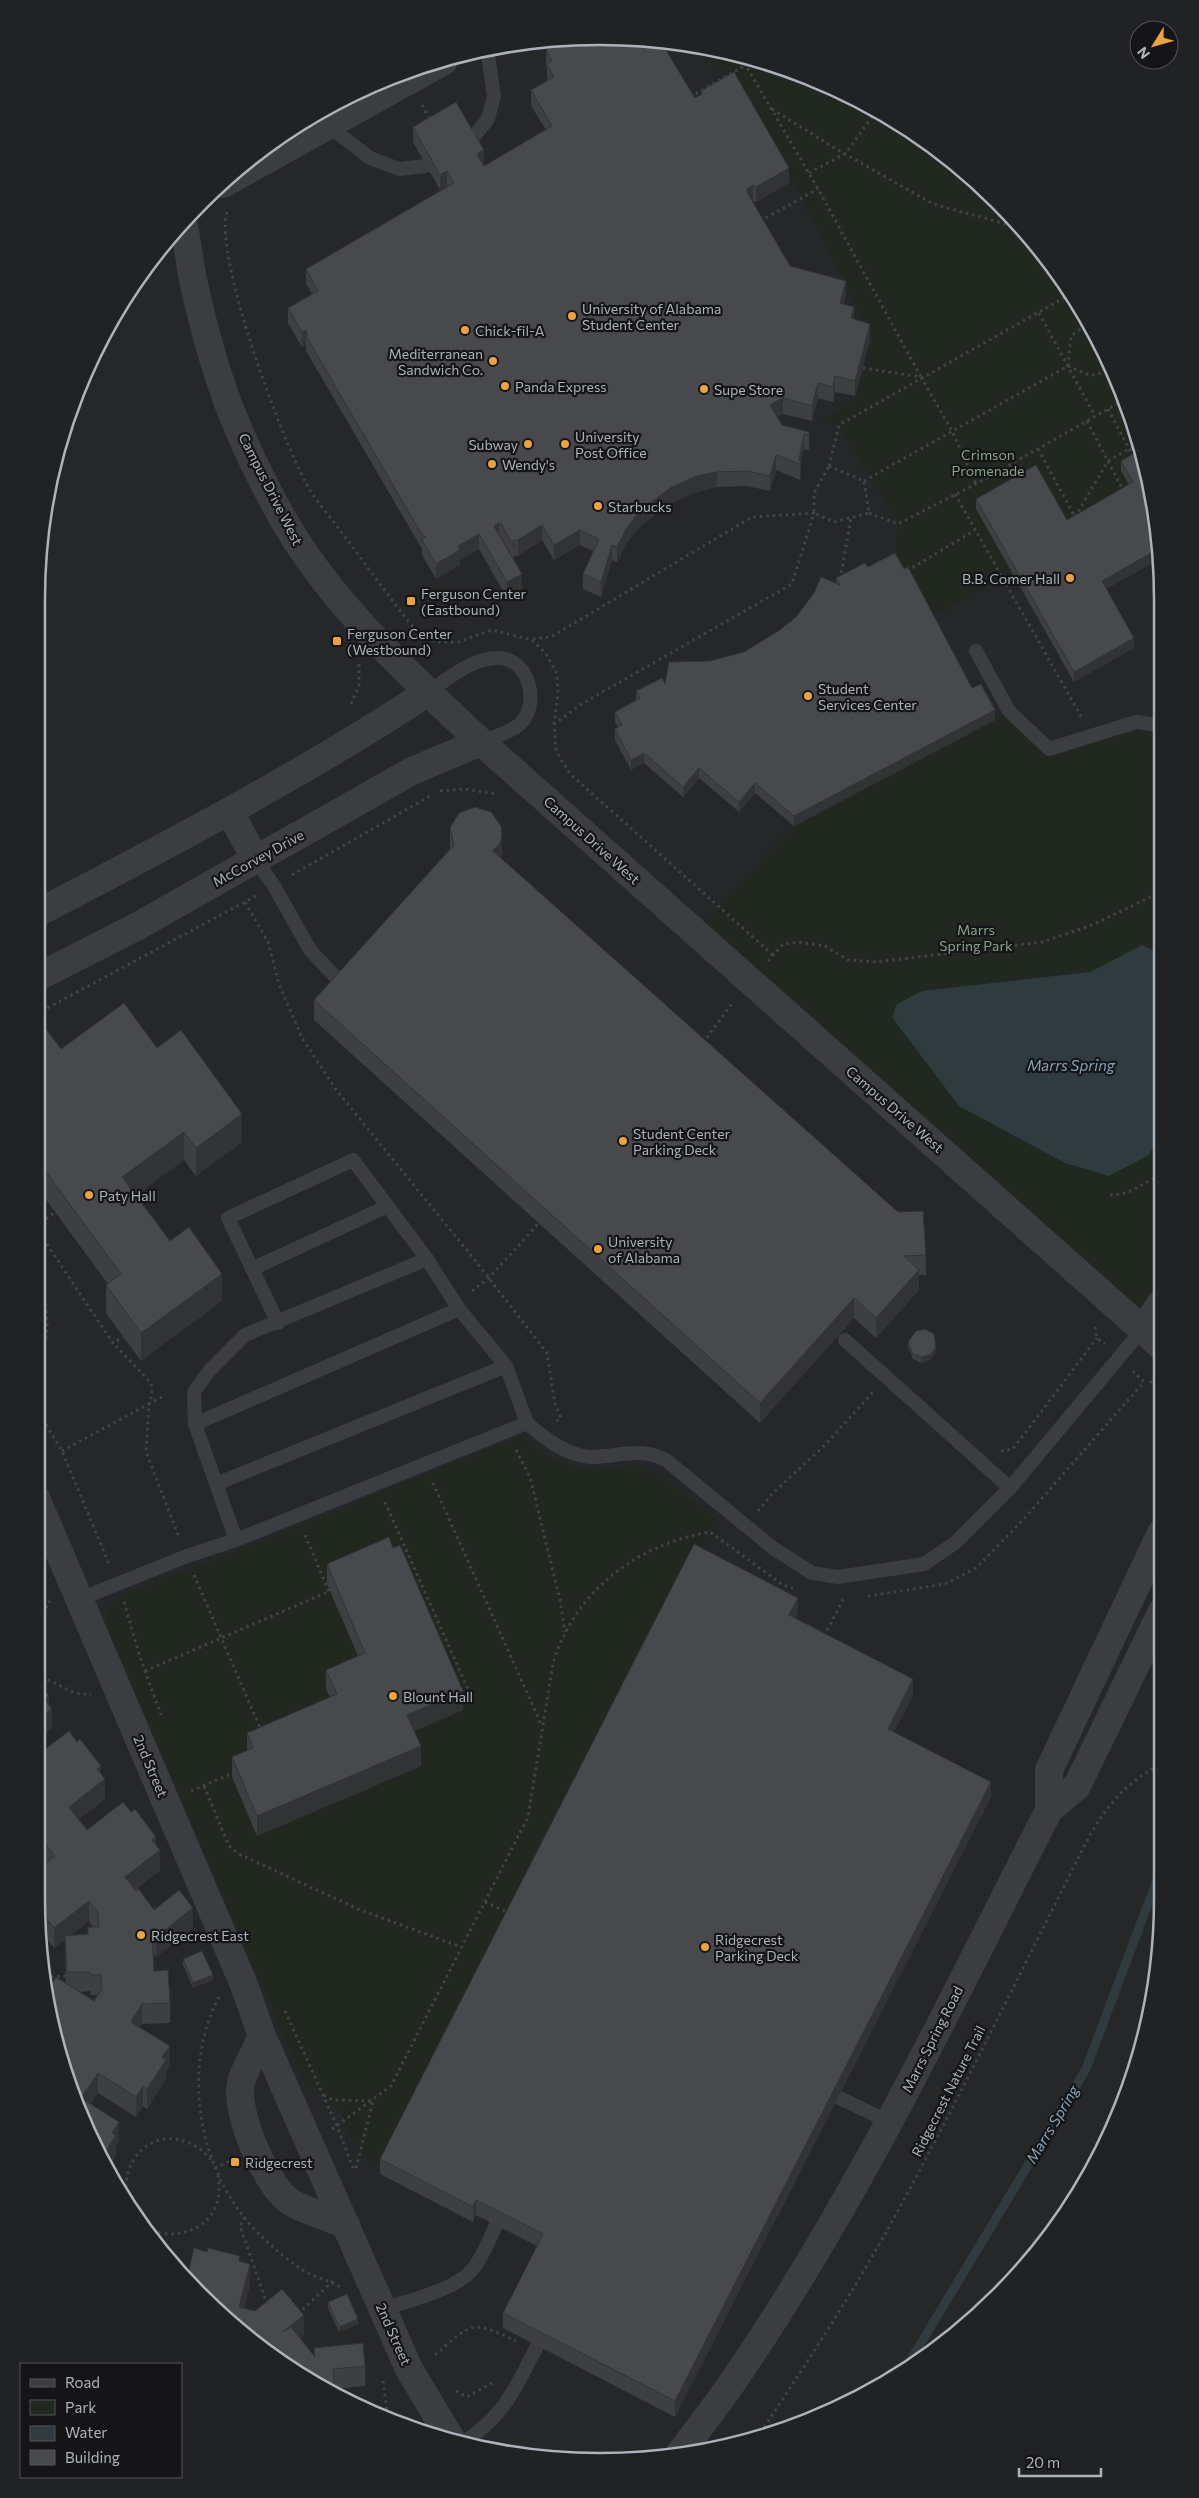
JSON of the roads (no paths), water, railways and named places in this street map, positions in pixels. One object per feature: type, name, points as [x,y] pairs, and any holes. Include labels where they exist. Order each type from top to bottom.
[{"type":"street","points":[[256,165],[418,75]]},
{"type":"street","name":"Campus Drive West","points":[[185,232],[193,278],[209,343],[230,406],[282,517],[301,548],[334,592],[428,692],[481,742],[1152,1338]]},
{"type":"street","points":[[45,909],[230,812],[374,728],[428,692]]},
{"type":"street","name":"McCorvey Drive","points":[[45,974],[136,928],[412,771],[481,742]]},
{"type":"street","points":[[230,812],[256,860]]},
{"type":"street","name":"2nd Street","points":[[45,1519],[244,1984],[262,2036],[311,2143],[409,2369],[446,2431]]},
{"type":"street","points":[[1049,1810],[1049,1770],[1154,1550]]},
{"type":"street","name":"Marrs Spring Road","points":[[686,2446],[736,2377],[780,2309],[890,2122],[1049,1810],[1077,1786],[1154,1627]]},
{"type":"street","points":[[262,2036],[241,2084],[244,2115],[254,2148],[270,2180],[289,2201],[346,2224]]},
{"type":"lane","points":[[470,141],[488,119],[494,96],[488,57]]},
{"type":"lane","points":[[327,125],[370,158],[399,170],[426,166]]},
{"type":"lane","points":[[976,652],[1009,710],[1049,748],[1136,722],[1154,724]]},
{"type":"lane","points":[[428,692],[483,660],[507,658],[519,666],[531,690],[531,703],[528,714],[519,725],[481,742]]},
{"type":"lane","points":[[256,860],[274,886],[310,950],[344,986]]},
{"type":"lane","points":[[278,1323],[228,1218],[353,1160],[427,1259],[459,1309],[506,1366],[532,1427],[571,1452],[588,1457],[638,1452],[653,1454],[666,1460],[773,1548],[812,1573],[838,1577],[924,1564],[955,1543],[1010,1488],[1152,1338]]},
{"type":"lane","points":[[252,1268],[388,1206]]},
{"type":"lane","points":[[236,1540],[196,1424],[194,1392],[209,1371],[245,1336],[427,1259]]},
{"type":"lane","points":[[196,1424],[459,1309]]},
{"type":"lane","points":[[845,1340],[1010,1488]]},
{"type":"lane","points":[[216,1484],[506,1366]]},
{"type":"lane","points":[[80,1599],[187,1556],[236,1540],[532,1427]]},
{"type":"lane","points":[[838,2097],[890,2122]]},
{"type":"lane","points":[[383,2309],[460,2280],[471,2271],[480,2259],[496,2225]]},
{"type":"lane","points":[[471,2437],[487,2426],[502,2410],[514,2393],[537,2346]]},
{"type":"water","name":"Marrs Spring","points":[[1142,945],[1154,951],[1154,1145],[1149,1155],[1109,1176],[1065,1163],[959,1106],[892,1017],[897,1004],[922,991],[1090,972]]},
{"type":"waterway","name":"Marrs Spring","points":[[913,2356],[1086,2069],[1154,1888]]},
{"type":"place","name":"University of Alabama Student Center","points":[[572,316]]},
{"type":"place","name":"Chick-fil-A","points":[[465,330]]},
{"type":"place","name":"Mediterranean Sandwich Co.","points":[[493,361]]},
{"type":"place","name":"Panda Express","points":[[505,386]]},
{"type":"place","name":"Supe Store","points":[[704,389]]},
{"type":"place","name":"Subway","points":[[528,444]]},
{"type":"place","name":"University Post Office","points":[[565,444]]},
{"type":"place","name":"Wendy's","points":[[492,464]]},
{"type":"place","name":"Starbucks","points":[[598,506]]},
{"type":"place","name":"B.B. Comer Hall","points":[[1070,578]]},
{"type":"place","name":"Ferguson Center (Eastbound)","points":[[411,601]]},
{"type":"place","name":"Ferguson Center (Westbound)","points":[[337,641]]},
{"type":"place","name":"Student Services Center","points":[[808,696]]},
{"type":"place","name":"Student Center Parking Deck","points":[[623,1141]]},
{"type":"place","name":"Paty Hall","points":[[89,1195]]},
{"type":"place","name":"University of Alabama","points":[[598,1249]]},
{"type":"place","name":"Blount Hall","points":[[393,1696]]},
{"type":"place","name":"Ridgecrest East","points":[[141,1935]]},
{"type":"place","name":"Ridgecrest Parking Deck","points":[[705,1947]]},
{"type":"place","name":"Ridgecrest","points":[[235,2162]]},
{"type":"park label","name":"Crimson Promenade","points":[[988,462]]},
{"type":"park label","name":"Marrs Spring Park","points":[[976,938]]}]
